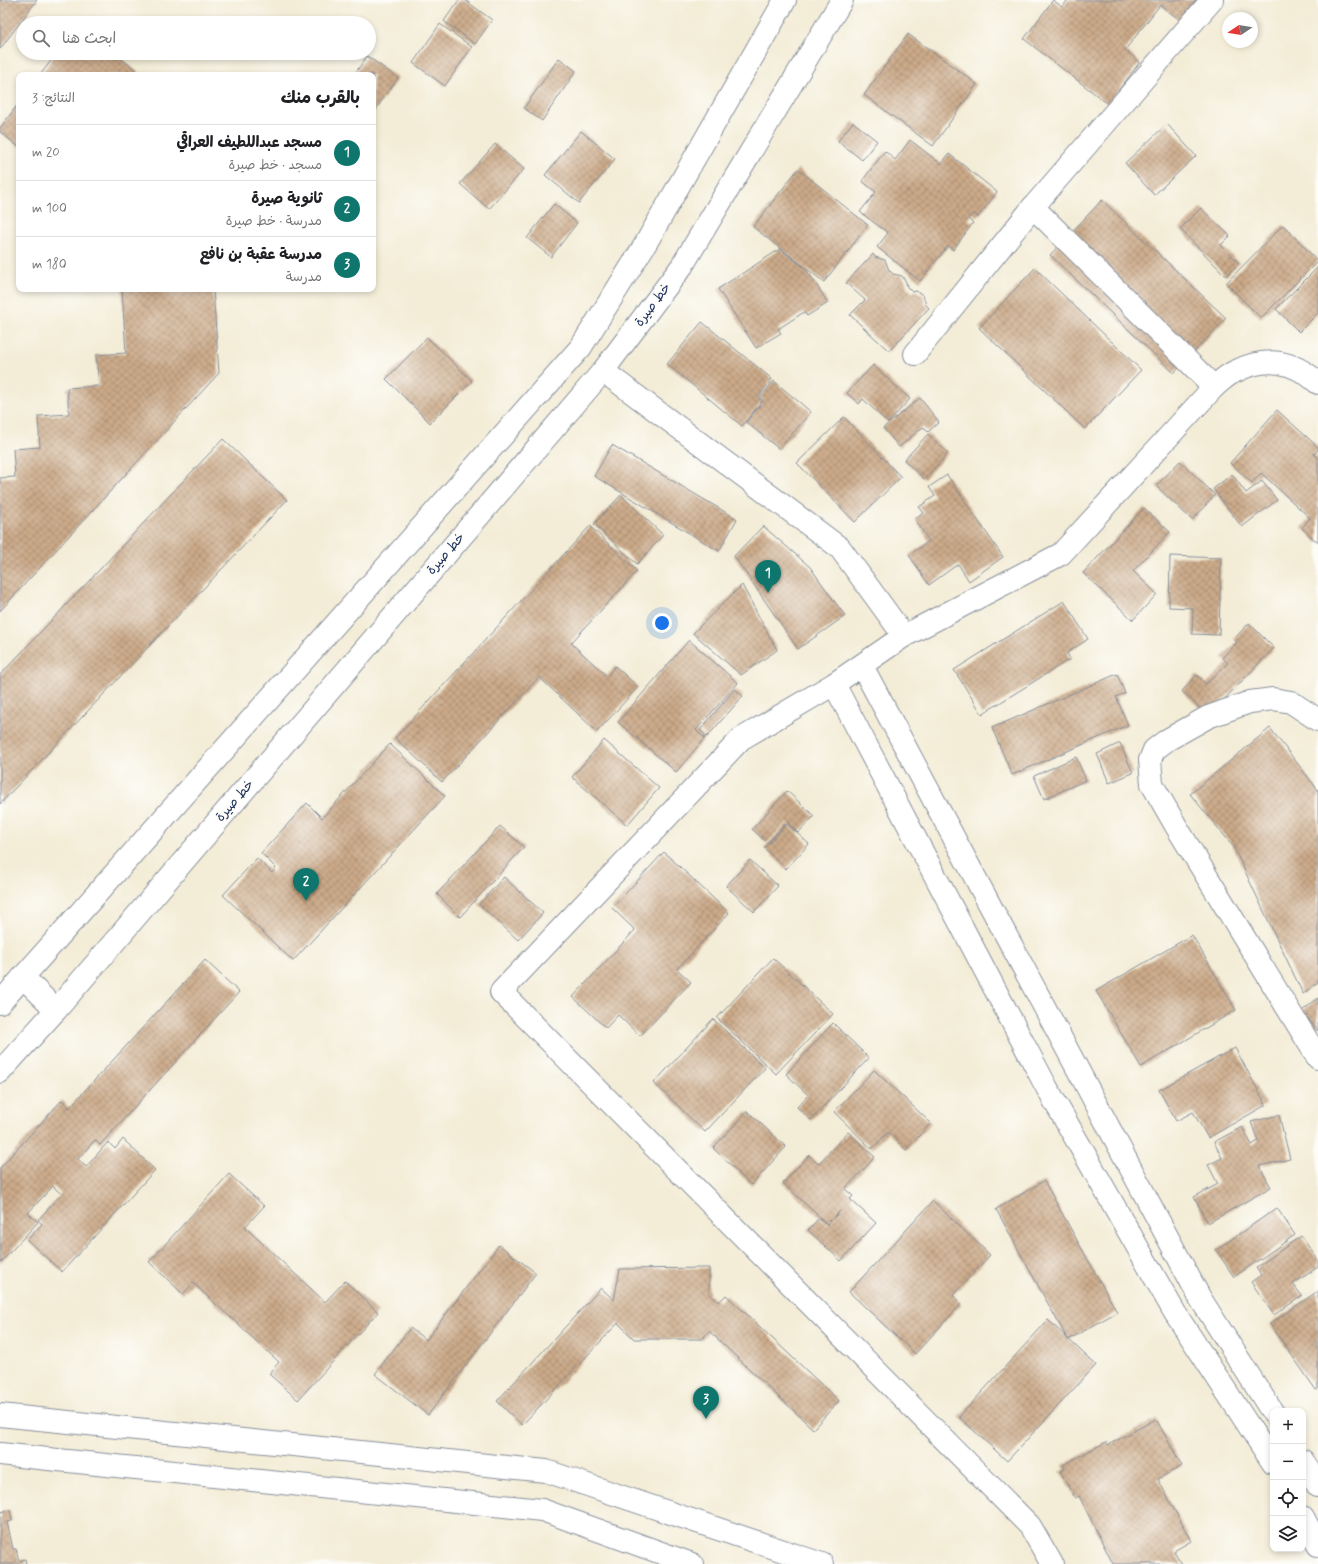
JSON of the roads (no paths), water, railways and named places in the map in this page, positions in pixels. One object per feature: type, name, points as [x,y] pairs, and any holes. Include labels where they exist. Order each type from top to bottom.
[{"type":"street","points":[[0,1003],[581,347],[646,243],[785,0]]},
{"type":"street","name":"خط صيرة","points":[[0,1072],[56,1010],[603,371],[682,266],[842,0]]},
{"type":"street","points":[[915,354],[1033,207],[1212,0]]},
{"type":"street","points":[[1033,207],[1214,387]]},
{"type":"street","points":[[581,347],[603,371],[840,548],[904,636]]},
{"type":"street","points":[[1052,1564],[1030,1526],[502,992],[741,739],[834,684],[904,636],[1061,554],[1214,387],[1234,372],[1258,364],[1278,361],[1305,371],[1318,383]]},
{"type":"street","points":[[862,666],[1200,1298],[1270,1408]]},
{"type":"street","points":[[834,684],[1047,1088],[1174,1313],[1270,1458]]},
{"type":"street","points":[[1318,720],[1291,702],[1273,699],[1250,702],[1208,717],[1167,740],[1154,750],[1150,760],[1152,784],[1176,826],[1318,1058]]},
{"type":"street","points":[[23,977],[56,1010]]},
{"type":"street","points":[[1174,1313],[1200,1298]]},
{"type":"street","points":[[0,1415],[546,1471],[822,1564]]},
{"type":"street","points":[[0,1454],[542,1510],[692,1564]]},
{"type":"street","points":[[1306,1466],[1318,1486]]},
{"type":"street","points":[[1306,1522],[1318,1544]]},
{"type":"place","name":"مسجد عبداللطيف العراقي","points":[[768,593]]},
{"type":"place","name":"ثانوية صيرة","points":[[306,901]]},
{"type":"place","name":"مدرسة عقبة بن نافع","points":[[706,1419]]}]
